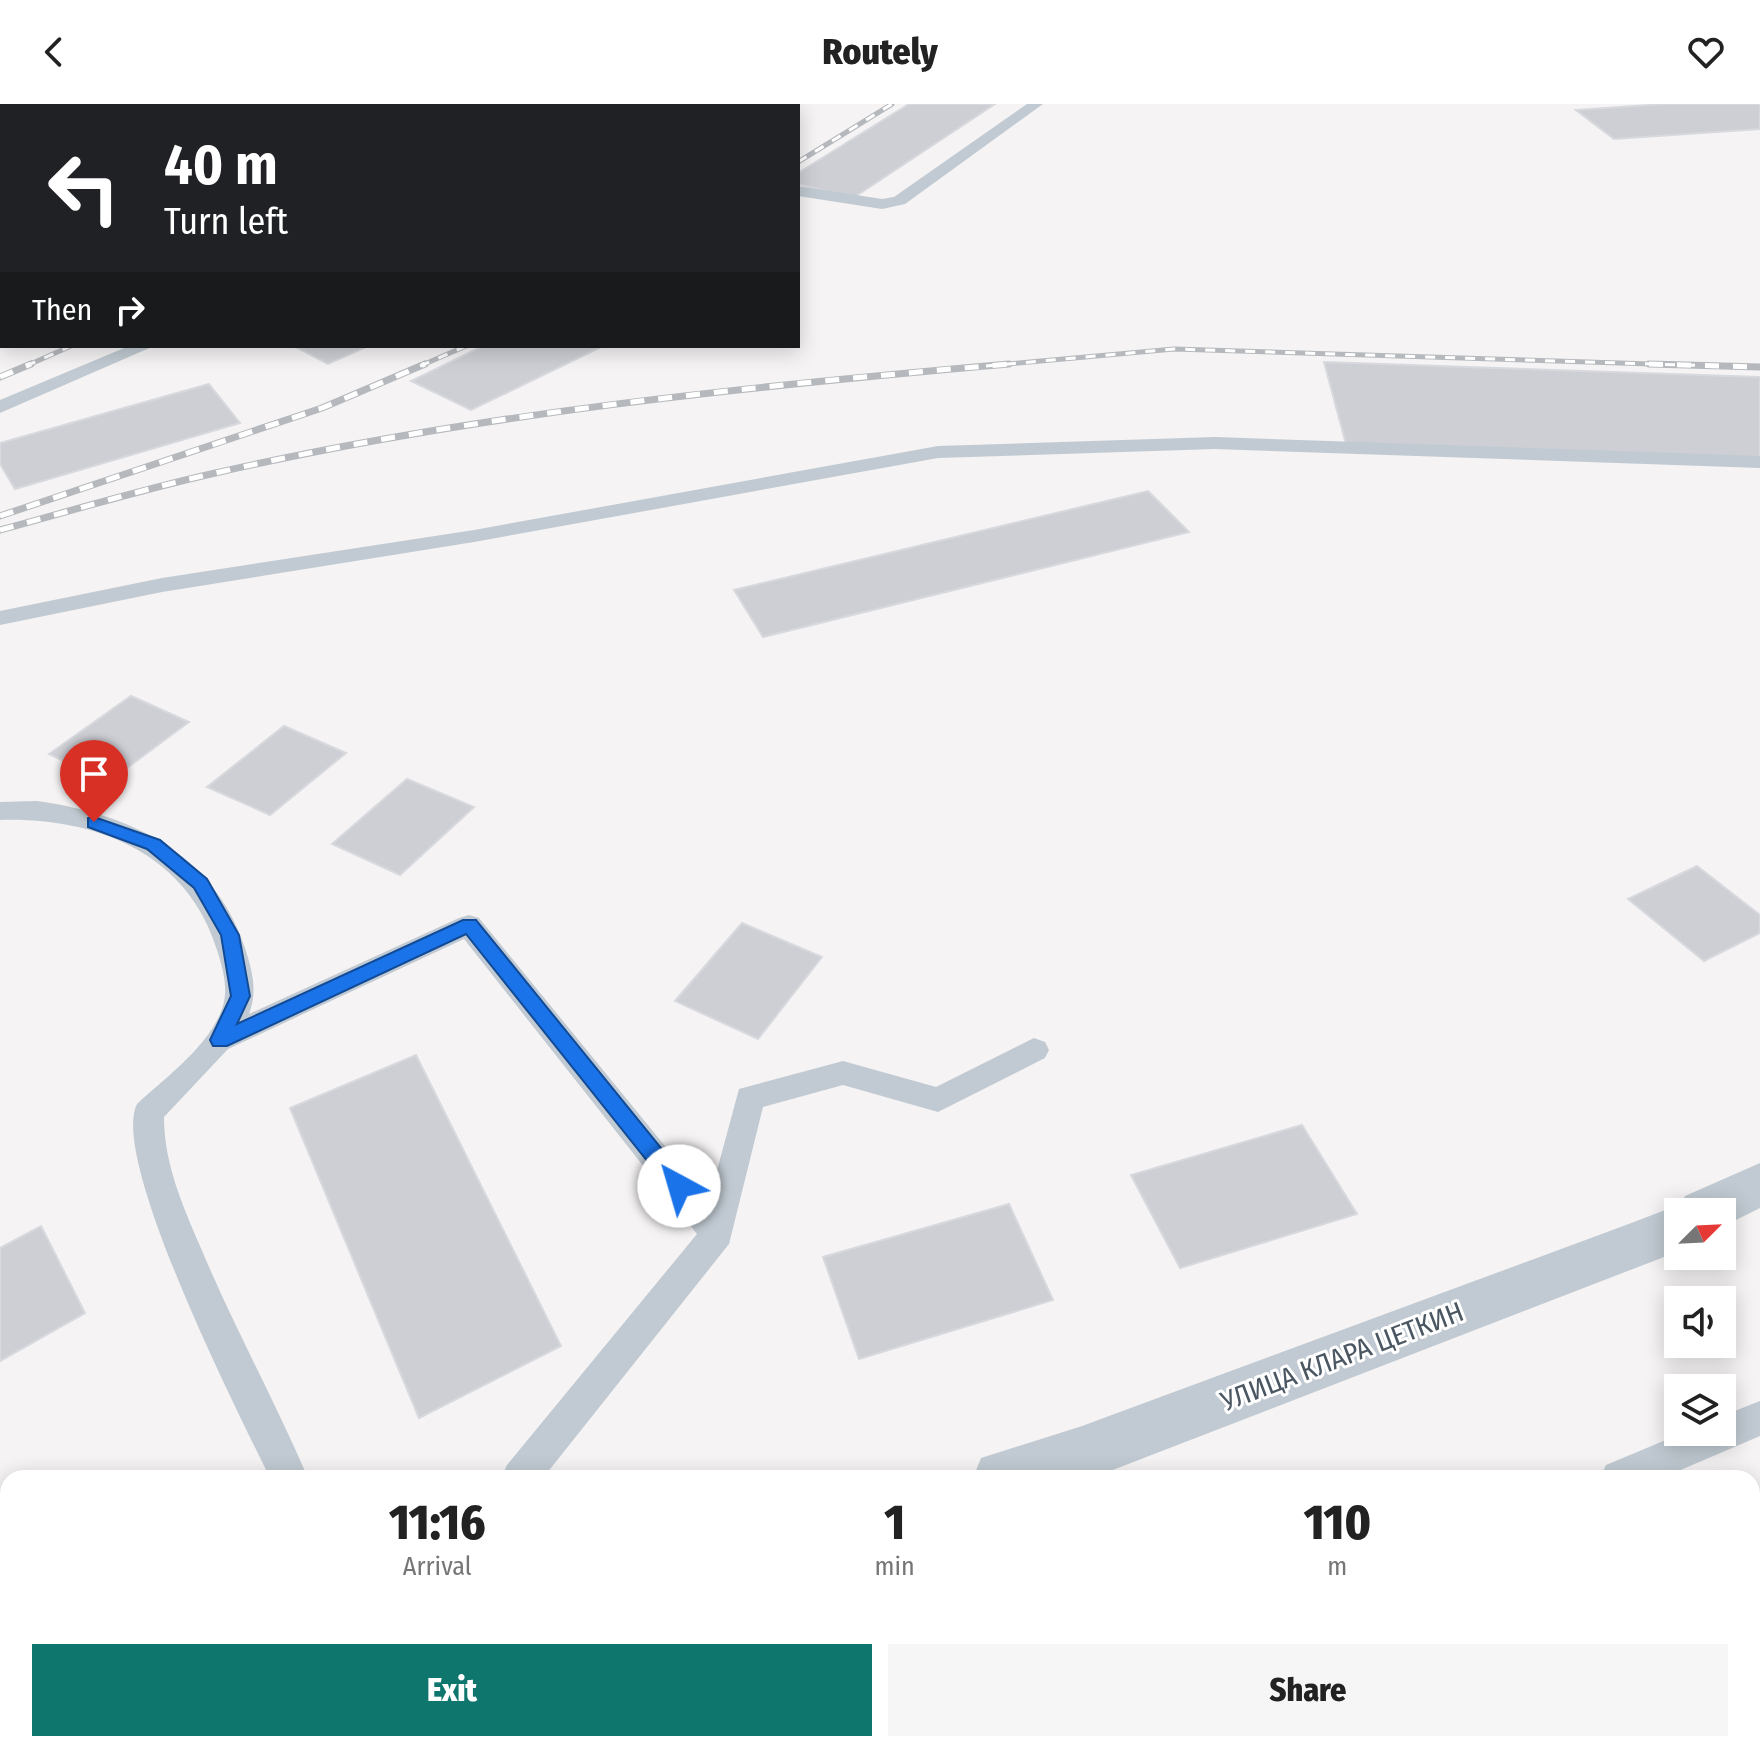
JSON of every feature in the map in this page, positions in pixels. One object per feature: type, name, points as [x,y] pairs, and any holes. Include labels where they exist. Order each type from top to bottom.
[{"type":"street","points":[[1732,1198],[1760,1184]]},
{"type":"street","name":"УЛИЦА КЛАРА ЦЕТКИН","points":[[1029,1470],[1082,1454],[1664,1232]]},
{"type":"lane","points":[[800,191],[882,204],[899,201],[1036,104]]},
{"type":"lane","points":[[0,407],[140,348]]},
{"type":"lane","points":[[0,618],[162,585],[474,536],[938,452],[1215,443],[1760,462]]},
{"type":"lane","points":[[0,811],[26,808],[65,811],[154,845],[201,884],[230,935],[240,996],[220,1040],[148,1113],[146,1138],[167,1207],[211,1318],[285,1470]]},
{"type":"lane","points":[[220,1040],[469,925],[717,1234]]},
{"type":"lane","points":[[526,1470],[717,1234],[750,1098],[843,1073],[938,1100],[1034,1050]]},
{"type":"lane","points":[[1638,1470],[1760,1418]]},
{"type":"building","points":[[909,104],[995,104],[853,198],[800,185],[800,172]]},
{"type":"building","points":[[1664,104],[1760,104],[1760,129],[1614,139],[1576,110]]},
{"type":"building","points":[[298,348],[364,348],[328,364]]},
{"type":"building","points":[[479,348],[599,348],[471,410],[411,381]]},
{"type":"building","points":[[1324,362],[1760,377],[1760,459],[1346,444]]},
{"type":"building","points":[[209,384],[240,423],[15,489],[0,464],[0,443]]},
{"type":"building","points":[[1148,491],[1189,532],[763,637],[734,590]]},
{"type":"building","points":[[131,696],[189,722],[108,782],[49,754]]},
{"type":"building","points":[[284,726],[346,753],[270,815],[207,787]]},
{"type":"building","points":[[407,779],[474,807],[400,875],[332,844]]},
{"type":"building","points":[[1697,866],[1760,915],[1760,933],[1704,961],[1628,899]]},
{"type":"building","points":[[742,923],[822,957],[758,1039],[675,1001]]},
{"type":"building","points":[[416,1055],[561,1346],[419,1418],[290,1108]]},
{"type":"building","points":[[1302,1125],[1357,1214],[1180,1268],[1131,1175]]},
{"type":"building","points":[[1009,1204],[1053,1300],[859,1359],[823,1257]]},
{"type":"building","points":[[41,1226],[85,1313],[0,1361],[0,1248]]},
{"type":"railway","points":[[800,161],[892,104]]},
{"type":"railway","points":[[26,366],[66,348]]},
{"type":"railway","points":[[420,366],[461,348]]},
{"type":"railway","points":[[986,366],[1174,349],[1666,364]]},
{"type":"railway","points":[[0,377],[31,364]]},
{"type":"railway","points":[[0,516],[322,408],[425,364]]},
{"type":"railway","points":[[0,530],[211,474],[408,435],[708,393],[1009,364]]},
{"type":"railway","points":[[1649,364],[1666,364]]},
{"type":"railway","points":[[1666,364],[1760,367]]},
{"type":"railway","points":[[1666,364],[1715,366]]},
{"type":"route","points":[[94,822],[154,845],[201,884],[230,935],[240,996],[220,1040],[469,925],[679,1186]]}]
